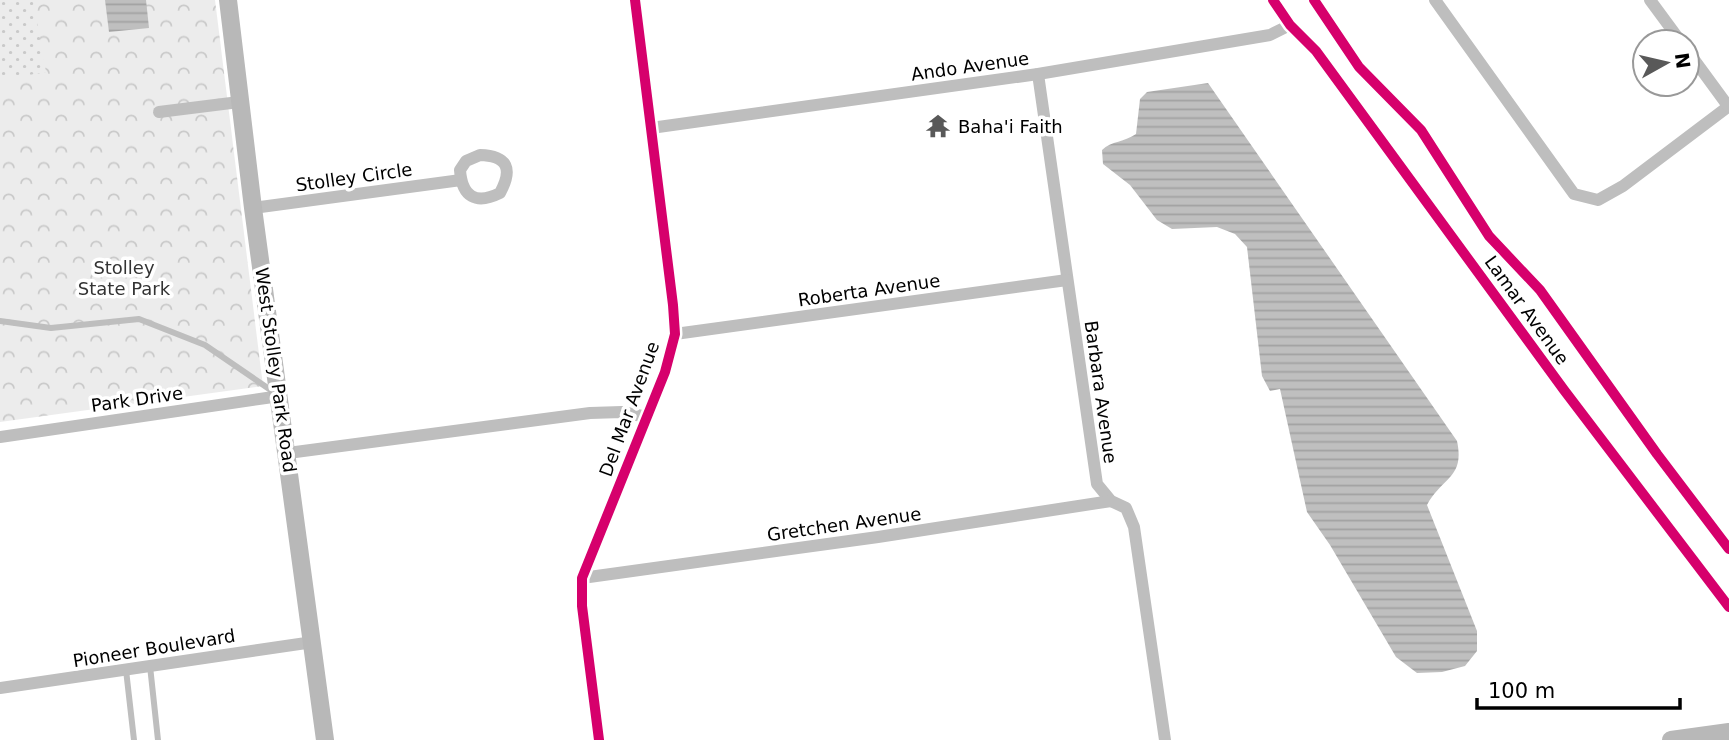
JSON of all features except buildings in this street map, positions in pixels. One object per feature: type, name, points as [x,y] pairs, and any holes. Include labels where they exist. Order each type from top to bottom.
[{"type":"main road","name":"West Stolley Park Road","points":[[228,0],[239,102],[325,740]]},
{"type":"main road","points":[[1671,740],[1729,732]]},
{"type":"street","name":"Del Mar Avenue","points":[[599,740],[582,606],[582,578],[665,372],[675,334],[635,0]]},
{"type":"street","name":"Lamar Avenue","points":[[1273,0],[1290,25],[1316,51],[1564,390],[1729,607]]},
{"type":"street","points":[[1435,0],[1574,194],[1598,200],[1623,186],[1729,106],[1701,69]]},
{"type":"street","points":[[1650,0],[1671,28]]},
{"type":"street","name":"Ando Avenue","points":[[651,128],[1038,74],[1270,35],[1290,25]]},
{"type":"street","name":"Barbara Avenue","points":[[1038,74],[1097,484],[1111,501],[1126,508],[1135,527],[1166,740]]},
{"type":"street","points":[[159,113],[239,102]]},
{"type":"street","name":"Stolley Circle","points":[[253,208],[461,180]]},
{"type":"street","name":"Roberta Avenue","points":[[675,334],[1068,280]]},
{"type":"street","name":"Park Drive","points":[[0,438],[280,396]]},
{"type":"street","points":[[288,453],[590,413],[622,412],[647,417]]},
{"type":"street","name":"Gretchen Avenue","points":[[582,578],[1111,501]]},
{"type":"street","name":"Pioneer Boulevard","points":[[0,688],[313,642]]},
{"type":"lane","points":[[0,321],[51,328],[139,319],[205,345],[280,396]]},
{"type":"lane","points":[[150,666],[158,740]]},
{"type":"lane","points":[[126,670],[134,740]]},
{"type":"green space","name":"Stolley State Park","points":[[0,0],[215,0],[263,386],[0,422]]},
{"type":"green space","points":[[0,0],[33,0],[46,72],[0,80]]},
{"type":"shaded area","points":[[105,0],[146,0],[149,28],[109,32]]},
{"type":"shaded area","points":[[1208,83],[1457,441],[1459,453],[1455,470],[1427,505],[1477,631],[1477,651],[1465,666],[1442,672],[1417,673],[1396,657],[1330,545],[1307,512],[1280,389],[1270,391],[1262,376],[1247,247],[1235,234],[1217,227],[1172,229],[1157,220],[1130,185],[1103,164],[1102,150],[1136,134],[1140,99],[1147,92]]},
{"type":"cycle path","points":[[599,740],[582,606],[582,578],[665,372],[675,334],[635,0]]},
{"type":"cycle path","points":[[1273,0],[1290,25],[1316,51],[1564,390],[1729,607]]},
{"type":"cycle path","points":[[1314,0],[1359,67],[1421,130],[1489,236],[1540,290],[1657,454],[1729,549]]},
{"type":"place","name":"Baha'i Faith","points":[[938,126]]}]
